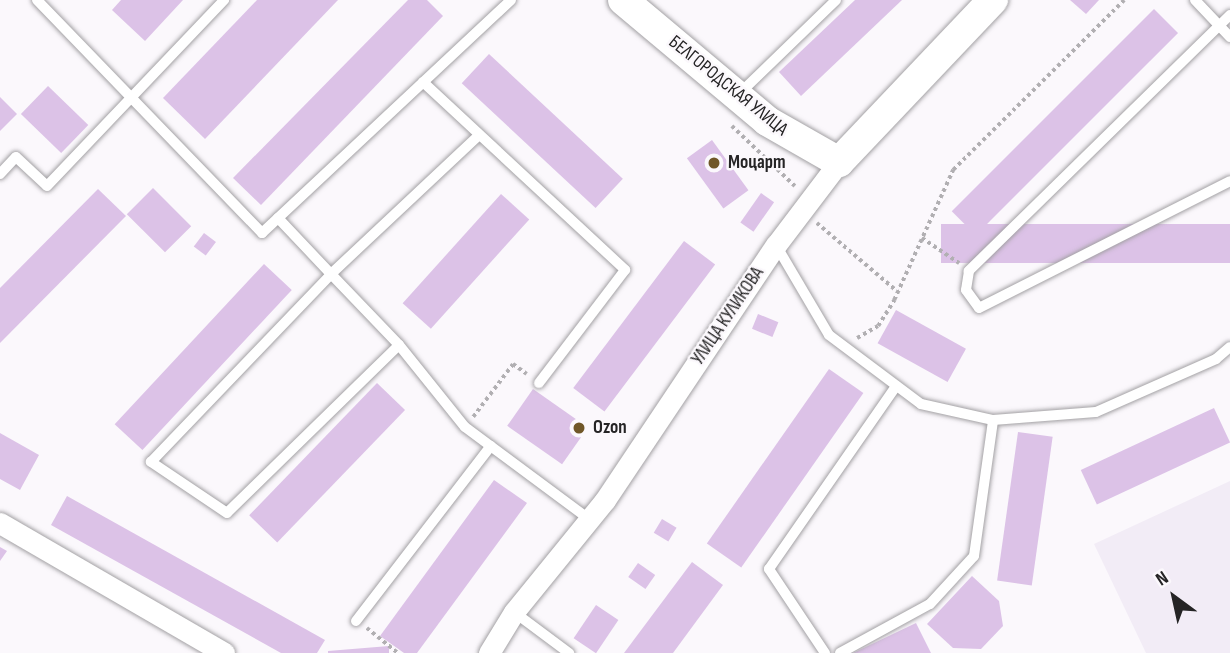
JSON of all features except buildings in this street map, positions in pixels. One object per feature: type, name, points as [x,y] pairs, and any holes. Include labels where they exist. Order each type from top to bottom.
[{"type":"main road","name":"БЕЛГОРОДСКАЯ УЛИЦА","points":[[623,0],[730,106],[767,121],[839,162]]},
{"type":"main road","name":"УЛИЦА КУЛИКОВА","points":[[839,162],[993,0]]},
{"type":"street","name":"УЛИЦА КУЛИКОВА","points":[[489,653],[514,612],[590,520],[776,246],[839,162]]},
{"type":"street","points":[[0,523],[224,653]]},
{"type":"lane","points":[[37,0],[133,96],[262,233],[511,0]]},
{"type":"lane","points":[[0,174],[16,157],[47,187],[224,0]]},
{"type":"lane","points":[[730,106],[836,0]]},
{"type":"lane","points":[[1195,0],[1230,37]]},
{"type":"lane","points":[[1230,15],[969,271],[965,290],[979,308],[1230,181]]},
{"type":"lane","points":[[423,82],[625,270],[539,383]]},
{"type":"lane","points":[[398,345],[227,513],[150,462],[331,274],[479,135]]},
{"type":"lane","points":[[278,218],[398,345],[465,426],[590,520]]},
{"type":"lane","points":[[776,246],[828,335],[921,404],[993,420],[1096,412],[1216,359],[1230,347]]},
{"type":"lane","points":[[825,653],[769,569],[896,386]]},
{"type":"lane","points":[[840,653],[930,604],[974,556],[993,420]]},
{"type":"lane","points":[[356,621],[491,446]]},
{"type":"lane","points":[[514,612],[569,653]]},
{"type":"path","points":[[842,345],[878,326],[898,292],[958,163],[1124,0]]},
{"type":"path","points":[[730,106],[800,191],[795,204],[898,292]]},
{"type":"path","points":[[921,238],[969,271]]},
{"type":"path","points":[[465,426],[513,364],[539,383]]},
{"type":"path","points":[[356,621],[398,653]]},
{"type":"shaded area","points":[[1230,481],[1230,653],[1146,653],[1094,544]]},
{"type":"place","name":"Моцарт","points":[[714,163]]},
{"type":"place","name":"Ozon","points":[[579,428]]}]
